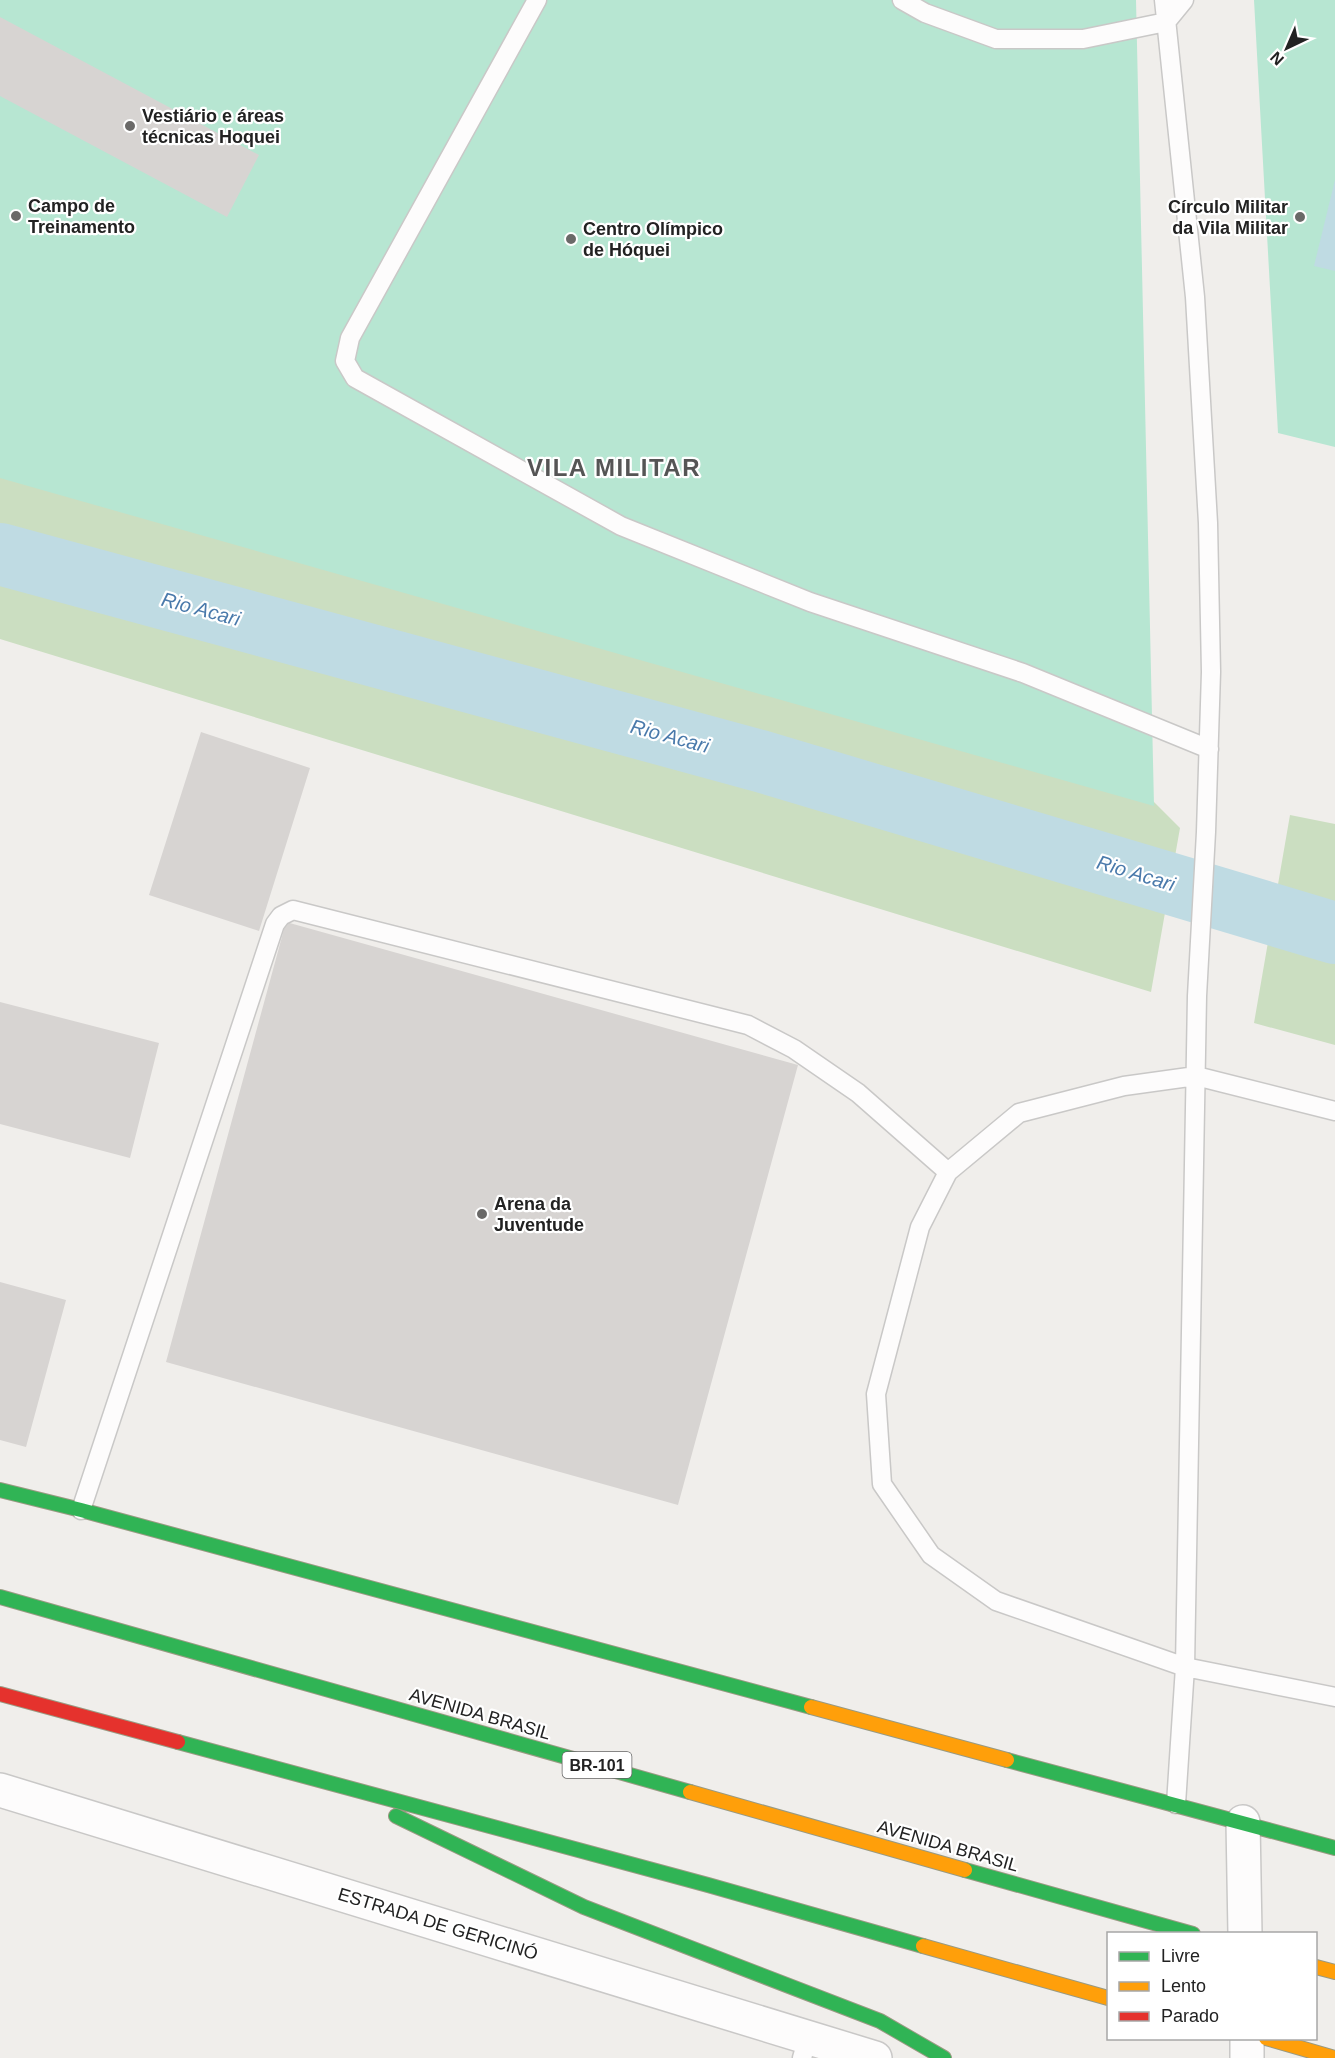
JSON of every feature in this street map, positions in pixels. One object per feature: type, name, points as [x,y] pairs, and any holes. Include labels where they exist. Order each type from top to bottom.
[{"type":"main road","points":[[0,1490],[1335,1848]]},
{"type":"main road","name":"AVENIDA BRASIL","points":[[0,1597],[1186,1932]]},
{"type":"main road","points":[[0,1694],[708,1885],[1107,1998]]},
{"type":"main road","points":[[321,1781],[584,1907],[880,2021],[944,2058]]},
{"type":"main road","points":[[1317,1967],[1335,1972]]},
{"type":"main road","points":[[1273,2040],[1335,2058]]},
{"type":"street","name":"ESTRADA DE GERICINÓ","points":[[0,1790],[805,2048],[875,2058]]},
{"type":"street","points":[[1243,1822],[1245,1932]]},
{"type":"street","points":[[1247,2040],[1247,2058]]},
{"type":"lane","points":[[537,0],[350,338],[345,361],[355,378],[621,526],[810,602],[1023,673],[1209,749]]},
{"type":"lane","points":[[902,0],[925,13],[996,39],[1083,39],[1166,22],[1184,0]]},
{"type":"lane","points":[[1164,0],[1197,321],[1208,523],[1211,672],[1206,832],[1197,996],[1185,1667],[1176,1804]]},
{"type":"lane","points":[[81,1510],[275,924],[281,916],[293,910],[748,1025],[794,1049],[858,1093],[948,1172]]},
{"type":"lane","points":[[1335,1111],[1196,1076],[1124,1086],[1019,1113],[948,1172],[920,1227],[876,1394],[882,1484],[931,1556],[996,1600],[1185,1667],[1335,1697]]},
{"type":"green space","name":"Centro Olímpico de Hóquei","points":[[0,0],[1136,0],[1154,806],[0,478]]},
{"type":"green space","name":"Círculo Militar da Vila Militar","points":[[1254,0],[1335,0],[1335,447],[1278,433]]},
{"type":"green space","points":[[0,423],[1087,735],[1180,828],[1151,992],[0,639]]},
{"type":"green space","points":[[1290,815],[1335,824],[1335,1045],[1254,1023]]},
{"type":"water","points":[[1335,180],[1335,271],[1314,266]]},
{"type":"building","name":"Vestiário e áreas técnicas Hoquei","points":[[0,17],[259,155],[227,217],[0,96]]},
{"type":"building","points":[[201,732],[310,768],[259,931],[149,895]]},
{"type":"building","name":"Arena da Juventude","points":[[286,922],[798,1065],[678,1505],[166,1362]]},
{"type":"building","points":[[0,1002],[159,1043],[130,1158],[0,1124]]},
{"type":"building","points":[[0,1282],[66,1300],[26,1447],[0,1440]]},
{"type":"waterway","name":"Rio Acari","points":[[0,554],[760,761],[1335,933]]},
{"type":"traffic: fast","points":[[0,1490],[811,1707]]},
{"type":"traffic: fast","points":[[0,1597],[690,1792]]},
{"type":"traffic: fast","points":[[178,1742],[708,1885],[923,1946]]},
{"type":"traffic: fast","points":[[1007,1760],[1335,1848]]},
{"type":"traffic: fast","points":[[396,1816],[584,1907],[880,2021],[944,2058]]},
{"type":"traffic: fast","points":[[965,1870],[1186,1932]]},
{"type":"traffic: slow","points":[[811,1707],[1007,1760]]},
{"type":"traffic: slow","points":[[690,1792],[965,1870]]},
{"type":"traffic: slow","points":[[923,1946],[1107,1998]]},
{"type":"traffic: slow","points":[[1317,1967],[1335,1972]]},
{"type":"traffic: slow","points":[[1273,2040],[1335,2058]]},
{"type":"traffic: jam","points":[[0,1694],[178,1742]]},
{"type":"place","name":"Vestiário e áreas técnicas Hoquei","points":[[130,126]]},
{"type":"place","name":"Campo de Treinamento","points":[[16,216]]},
{"type":"place","name":"Círculo Militar da Vila Militar","points":[[1300,217]]},
{"type":"place","name":"Centro Olímpico de Hóquei","points":[[571,239]]},
{"type":"place","name":"Arena da Juventude","points":[[482,1214]]},
{"type":"district","name":"VILA MILITAR","points":[[614,468]]}]
